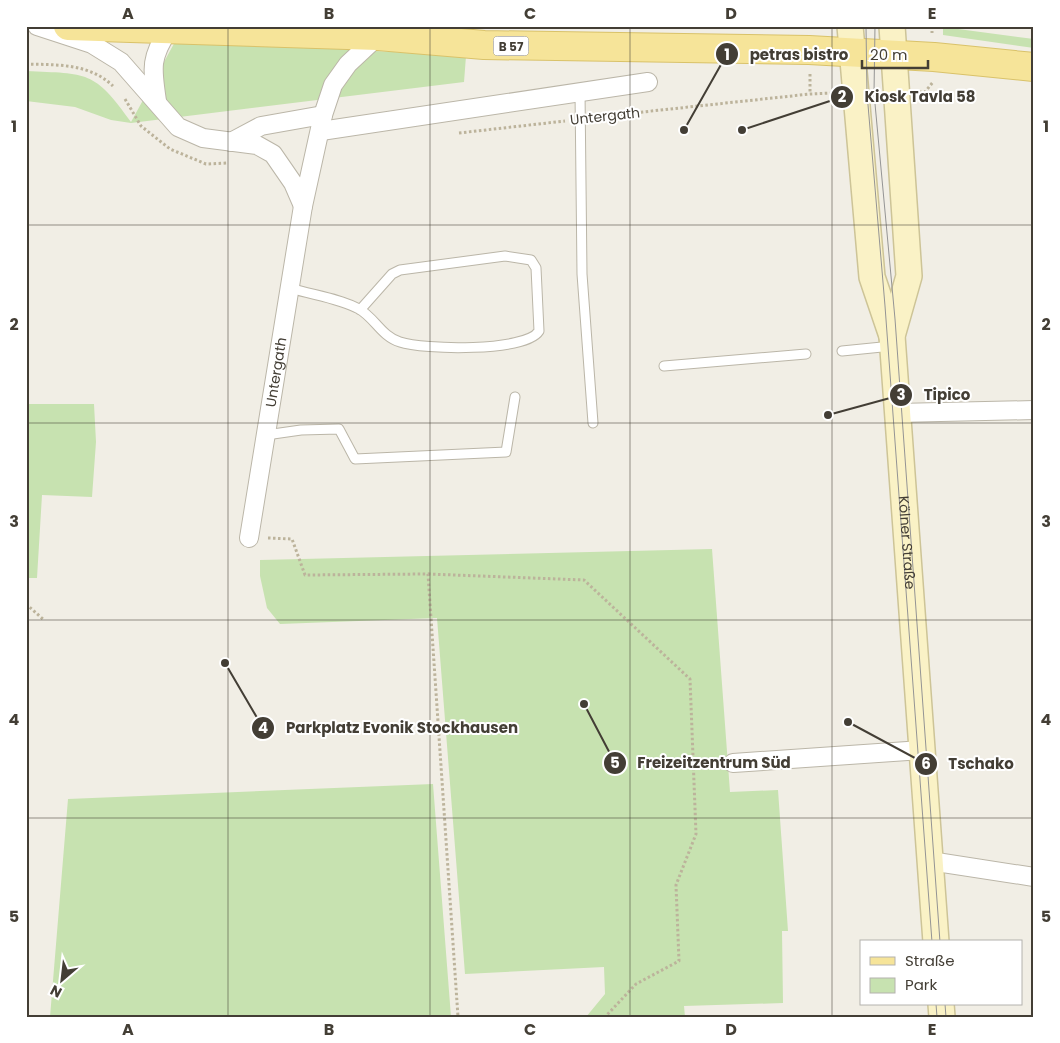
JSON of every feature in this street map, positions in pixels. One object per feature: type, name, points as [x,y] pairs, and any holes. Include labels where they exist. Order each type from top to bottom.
[{"type":"main road","name":"B 57","points":[[68,26],[171,27],[378,36],[484,45],[808,50],[851,39],[894,55],[1034,67]]},
{"type":"main road","name":"Kölner Straße","points":[[892,26],[909,276],[892,341]]},
{"type":"main road","name":"Kölner Straße","points":[[851,39],[872,277],[892,341],[936,940]]},
{"type":"street","points":[[36,26],[92,44],[122,62],[178,127],[203,138],[257,146],[273,154],[292,183],[303,206]]},
{"type":"street","points":[[157,101],[152,67],[160,43],[171,27]]},
{"type":"street","name":"Untergath","points":[[249,538],[303,206],[322,123],[333,85],[348,64],[378,36]]},
{"type":"street","name":"Untergath","points":[[231,142],[261,126],[322,123],[648,82]]},
{"type":"street","points":[[897,413],[1034,410]]},
{"type":"street","points":[[734,763],[922,750]]},
{"type":"street","points":[[930,861],[1034,877]]},
{"type":"lane","points":[[580,92],[582,274],[593,423]]},
{"type":"lane","points":[[290,288],[360,310],[390,338],[410,346],[502,345],[524,341],[536,335],[539,331],[536,268],[531,260],[505,256],[400,270],[392,274],[360,310]]},
{"type":"lane","points":[[842,351],[892,341]]},
{"type":"lane","points":[[664,366],[806,354]]},
{"type":"lane","points":[[266,435],[301,430],[339,429],[355,459],[506,452],[515,397]]},
{"type":"path","name":"Untergath","points":[[452,133],[810,94],[856,93]]},
{"type":"path","points":[[249,538],[292,539],[305,575],[428,574],[584,580],[690,679],[696,834],[676,885],[679,961],[636,984],[605,1017]]},
{"type":"path","points":[[428,574],[458,1017]]},
{"type":"path","points":[[26,604],[44,620]]},
{"type":"green space","points":[[943,27],[1034,39],[1034,48],[943,35]]},
{"type":"green space","points":[[176,40],[466,56],[464,82],[131,123],[111,120],[75,107],[26,101],[26,71],[77,75],[88,78],[98,84],[108,93],[131,122]]},
{"type":"green space","points":[[26,322],[29,404],[94,404],[96,442],[92,497],[42,495],[37,578],[26,578]]},
{"type":"green space","points":[[712,549],[730,792],[778,790],[788,931],[782,931],[783,1003],[684,1006],[685,1017],[586,1017],[605,994],[604,967],[465,974],[437,618],[280,624],[267,608],[260,576],[260,560]]},
{"type":"green space","points":[[433,784],[451,1017],[50,1017],[68,799]]},
{"type":"tram line","points":[[866,26],[867,93],[885,306],[932,940]]},
{"type":"tram line","points":[[875,26],[874,93],[895,319],[940,940]]},
{"type":"tram line","points":[[936,1006],[937,1017]]},
{"type":"tram line","points":[[945,1006],[946,1017]]},
{"type":"place","name":"petras bistro","points":[[684,130]]},
{"type":"place","name":"Kiosk Tavla 58","points":[[742,130]]},
{"type":"place","name":"Tipico","points":[[828,415]]},
{"type":"place","name":"Parkplatz Evonik Stockhausen","points":[[225,663]]},
{"type":"place","name":"Freizeitzentrum Süd","points":[[584,704]]},
{"type":"place","name":"Tschako","points":[[848,722]]}]
